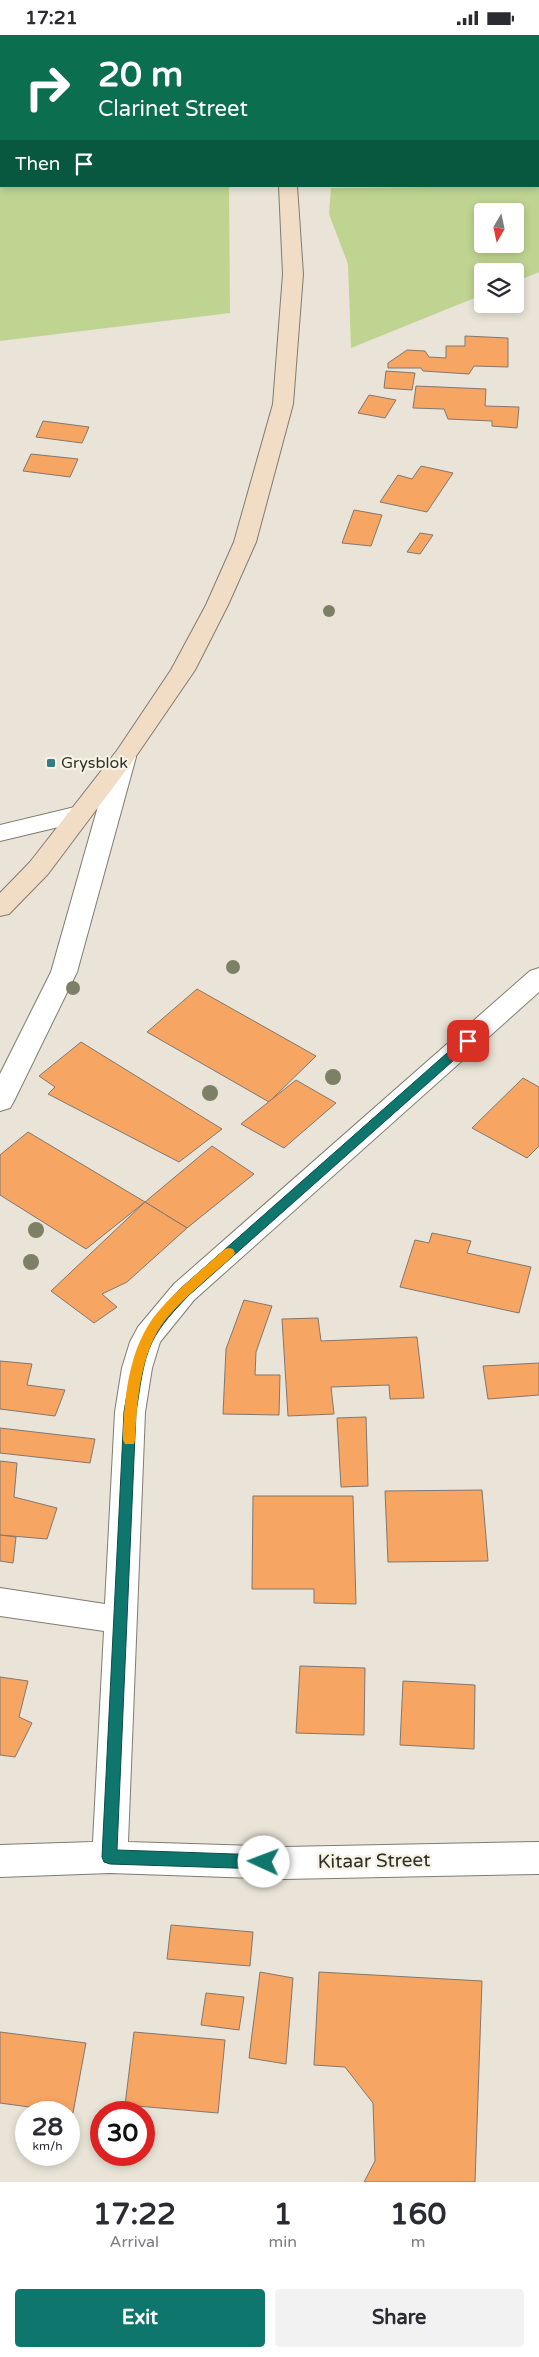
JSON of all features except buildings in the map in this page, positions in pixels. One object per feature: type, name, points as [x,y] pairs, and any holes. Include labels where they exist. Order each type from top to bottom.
[{"type":"main road","points":[[0,908],[38,868],[124,757],[183,671],[217,605],[244,542],[283,404],[293,274],[288,187]]},
{"type":"street","points":[[0,1101],[64,972],[124,757]]},
{"type":"street","points":[[0,833],[79,814]]},
{"type":"street","points":[[110,1857],[130,1412],[138,1367],[145,1342],[161,1317],[184,1292],[535,986]]},
{"type":"street","points":[[0,1602],[122,1620]]},
{"type":"street","name":"Kitaar Street","points":[[0,1861],[110,1857],[284,1863],[539,1858]]},
{"type":"green space","points":[[0,187],[229,187],[230,313],[0,341]]},
{"type":"green space","points":[[539,187],[539,272],[524,278],[524,263],[474,263],[474,298],[351,348],[348,264],[329,214],[331,188]]},
{"type":"slow traffic","points":[[129,1440],[130,1412],[138,1367],[145,1342],[161,1317],[184,1292],[229,1253]]},
{"type":"place","name":"Grysblok","points":[[51,763]]},
{"type":"route","points":[[264,1862],[110,1857],[130,1412],[138,1367],[145,1342],[161,1317],[184,1292],[468,1041]]}]
